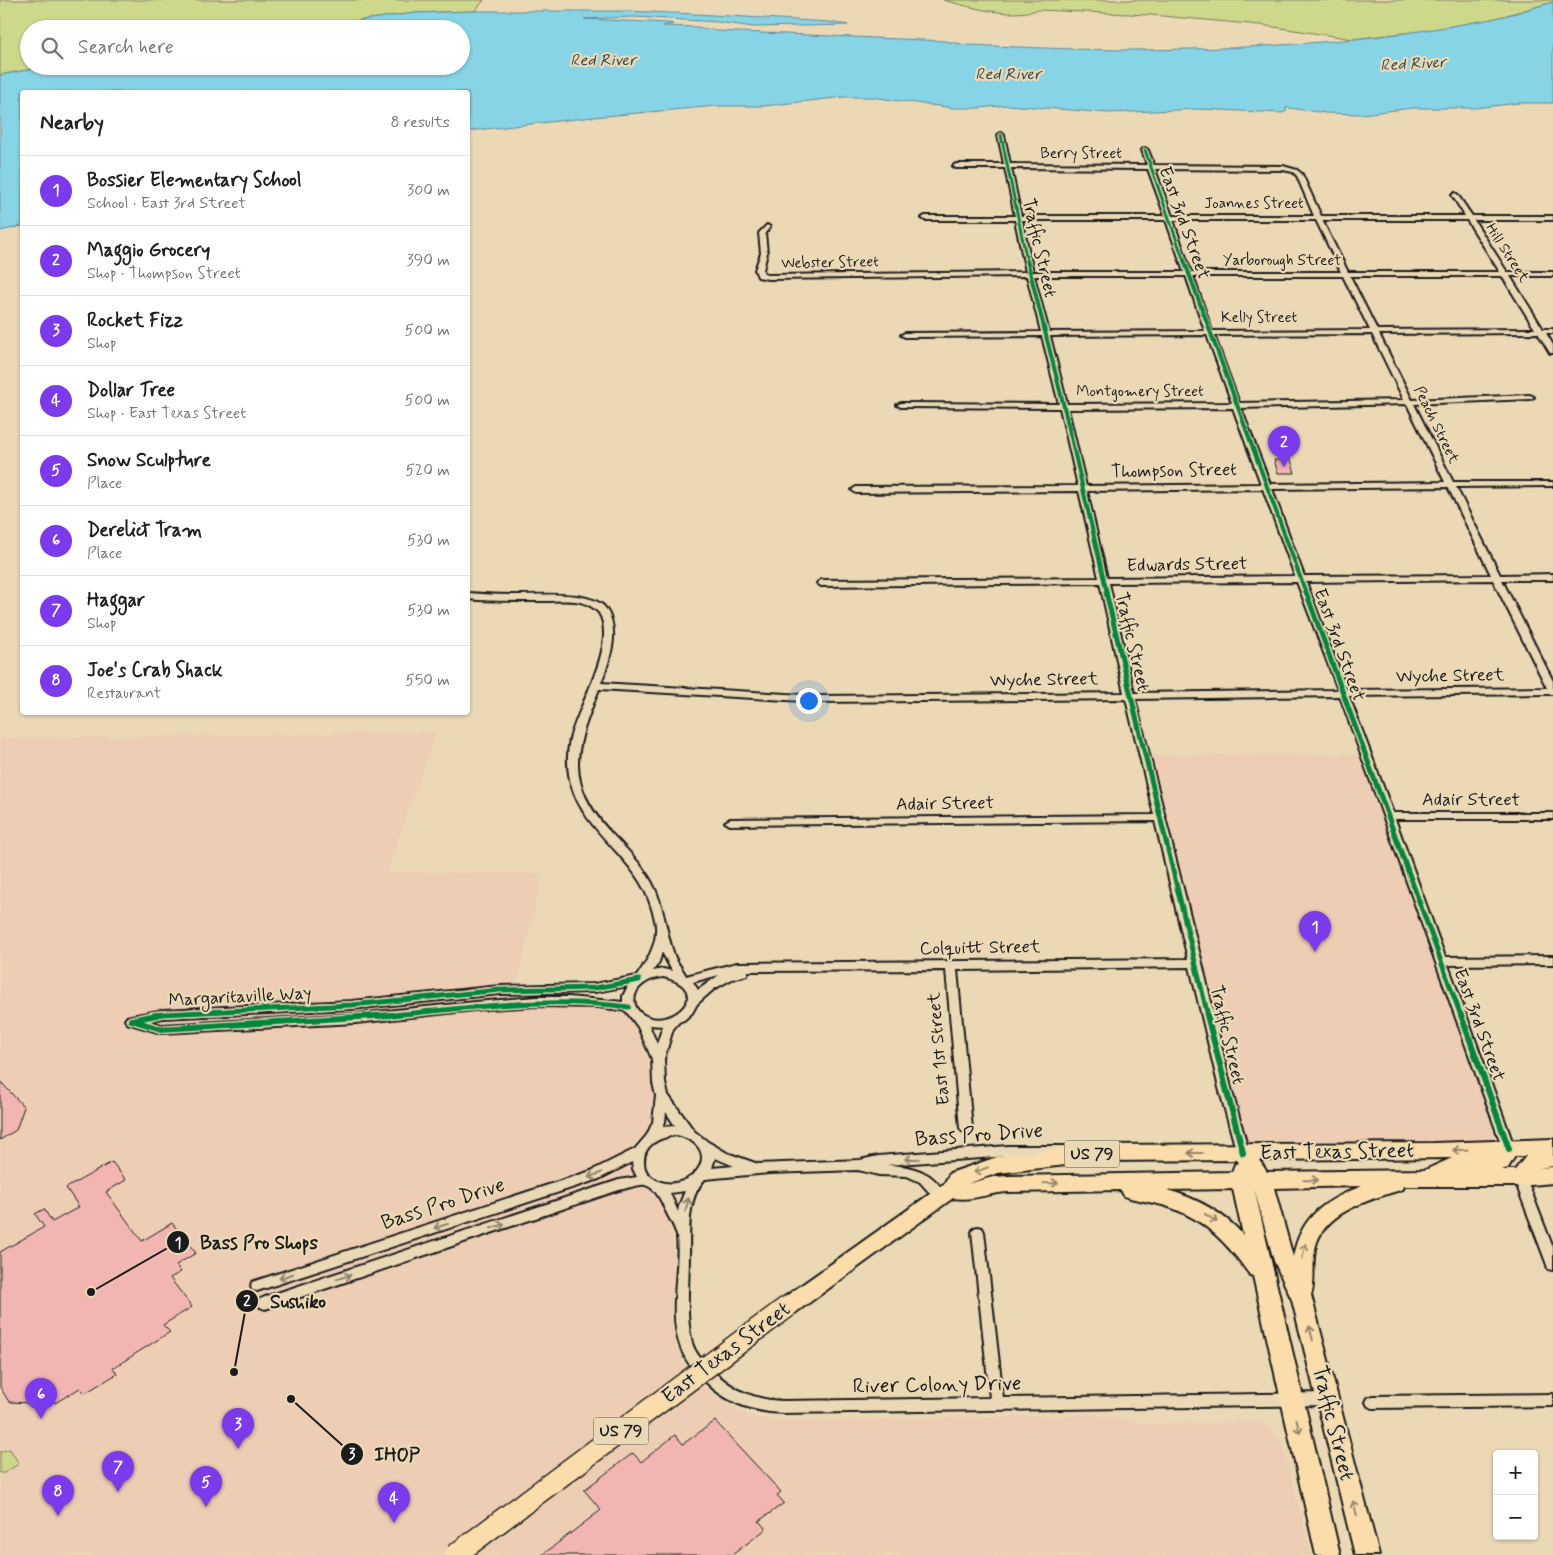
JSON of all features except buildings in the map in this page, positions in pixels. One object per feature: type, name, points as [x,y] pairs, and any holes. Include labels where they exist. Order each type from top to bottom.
[{"type":"main road","name":"East Texas Street","points":[[455,1555],[787,1307],[945,1193],[957,1179],[997,1165],[1100,1153],[1244,1153],[1553,1147]]},
{"type":"main road","points":[[1303,1300],[1301,1270],[1303,1256],[1312,1229],[1331,1210],[1356,1196],[1459,1164],[1501,1162],[1509,1149]]},
{"type":"main road","name":"Traffic Street","points":[[1244,1153],[1262,1180],[1284,1261],[1303,1300],[1366,1555]]},
{"type":"main road","name":"Traffic Street","points":[[1244,1153],[1241,1180],[1328,1555]]},
{"type":"main road","points":[[1520,1178],[1534,1160],[1553,1158]]},
{"type":"main road","name":"East Texas Street","points":[[945,1193],[969,1192],[993,1185],[1008,1184],[1520,1178],[1553,1175]]},
{"type":"main road","points":[[1081,1183],[1150,1193],[1179,1200],[1194,1207],[1221,1224],[1236,1239],[1262,1277]]},
{"type":"street","name":"Traffic Street","points":[[1001,136],[1030,274],[1064,407],[1130,696],[1225,1088],[1244,1153]]},
{"type":"street","name":"East 3rd Street","points":[[1145,150],[1188,275],[1389,816],[1509,1149]]},
{"type":"street","name":"Berry Street","points":[[956,166],[1283,168],[1295,171]]},
{"type":"street","name":"Peach Street","points":[[1295,171],[1300,175],[1318,218],[1553,691]]},
{"type":"street","name":"Hill Street","points":[[1455,195],[1553,351]]},
{"type":"street","name":"Joannes Street","points":[[925,218],[1553,218]]},
{"type":"street","name":"Webster Street","points":[[767,226],[762,233],[764,253],[759,270],[759,273],[763,276],[892,275]]},
{"type":"street","name":"Yarborough Street","points":[[892,275],[1553,274]]},
{"type":"street","name":"Kelly Street","points":[[905,335],[1553,330]]},
{"type":"street","name":"Montgomery Street","points":[[901,405],[1064,407],[1410,403],[1530,397]]},
{"type":"street","name":"Thompson Street","points":[[856,490],[1553,484]]},
{"type":"street","name":"Edwards Street","points":[[821,583],[1553,578]]},
{"type":"street","points":[[470,596],[578,599],[597,603],[606,612],[609,631],[597,686],[579,724],[575,739],[573,762],[576,786],[592,816],[636,866],[647,883],[655,900],[668,955],[683,979],[694,991],[694,1001],[686,1013],[668,1027],[658,1058],[659,1083],[662,1096],[659,1122],[651,1137]]},
{"type":"street","name":"Wyche Street","points":[[597,686],[821,699],[1553,691]]},
{"type":"street","name":"Adair Street","points":[[1389,816],[1553,816]]},
{"type":"street","name":"Adair Street","points":[[730,822],[1160,818]]},
{"type":"street","points":[[658,1058],[653,1050],[646,1029],[632,1011],[628,994],[654,962],[662,932]]},
{"type":"street","points":[[1440,961],[1553,960]]},
{"type":"street","name":"Colquitt Street","points":[[683,979],[737,967],[1196,962]]},
{"type":"street","name":"East 1st Street","points":[[951,966],[966,1128]]},
{"type":"street","name":"Colquitt Street","points":[[694,1001],[708,987],[724,977],[764,968]]},
{"type":"street","points":[[640,979],[663,973],[683,979]]},
{"type":"street","name":"Margaritaville Way","points":[[632,1011],[602,1002],[525,1002],[356,1019],[161,1029],[132,1020],[163,1014],[352,1005],[500,990],[595,988],[640,979]]},
{"type":"street","points":[[632,1011],[654,1022],[676,1019]]},
{"type":"street","points":[[662,1096],[680,1123],[705,1146],[708,1160],[699,1177],[684,1186],[674,1188],[652,1182],[638,1168],[638,1153],[644,1142],[651,1137],[668,1131],[690,1134]]},
{"type":"street","name":"Bass Pro Drive","points":[[705,1146],[721,1157],[737,1164],[769,1168]]},
{"type":"street","name":"Bass Pro Drive","points":[[699,1177],[769,1168],[860,1165],[878,1161],[1008,1151],[1059,1150],[1100,1153]]},
{"type":"street","name":"Bass Pro Drive","points":[[257,1286],[595,1175],[638,1153]]},
{"type":"street","name":"Bass Pro Drive","points":[[860,1165],[879,1170],[908,1171],[924,1178],[945,1193]]},
{"type":"street","name":"River Colony Drive","points":[[699,1177],[685,1206],[683,1232],[683,1331],[685,1342],[690,1354],[718,1385],[735,1396],[751,1403],[769,1407],[1327,1399]]},
{"type":"street","points":[[1520,1178],[1553,1265]]},
{"type":"street","name":"Bass Pro Drive","points":[[264,1303],[619,1185],[652,1182]]},
{"type":"street","name":"River Colony Drive","points":[[652,1182],[667,1197],[677,1225],[683,1232]]},
{"type":"street","points":[[978,1232],[996,1404]]},
{"type":"street","points":[[1372,1402],[1553,1400]]},
{"type":"shaded area","points":[[436,732],[387,872],[543,873],[512,1006],[596,1006],[612,1008],[628,1016],[638,1027],[648,1063],[655,1106],[654,1116],[649,1128],[624,1154],[640,1186],[657,1194],[664,1203],[669,1217],[673,1232],[673,1320],[676,1344],[686,1368],[699,1381],[715,1396],[735,1409],[750,1416],[776,1421],[1096,1415],[1146,1423],[1258,1422],[1269,1427],[1282,1442],[1312,1555],[0,1555],[0,738]]},
{"type":"shaded area","points":[[1365,754],[1509,1149],[1243,1153],[1145,755]]},
{"type":"green space","points":[[0,0],[484,0],[475,11],[415,13],[362,20],[20,20],[20,71],[0,75]]},
{"type":"green space","points":[[943,0],[1553,0],[1553,2],[1493,19],[1430,30],[1353,39],[1261,25],[1151,15],[1038,10],[1014,13],[1002,12],[978,9]]},
{"type":"green space","points":[[10,1449],[19,1464],[4,1473],[0,1473],[0,1452]]},
{"type":"water","name":"Red River","points":[[1553,2],[1553,103],[1519,103],[1475,108],[1413,108],[1361,114],[1325,113],[1289,108],[1285,108],[1287,111],[1282,113],[1198,109],[1109,113],[1007,105],[953,108],[871,97],[844,97],[764,106],[716,106],[594,117],[470,131],[470,90],[20,90],[20,226],[0,231],[0,75],[20,71],[20,75],[470,75],[470,20],[362,20],[415,13],[627,11],[829,22],[848,25],[753,27],[718,22],[634,17],[584,19],[669,23],[673,24],[662,26],[697,27],[716,31],[945,41],[967,45],[1133,50],[1268,46],[1358,39],[1447,27],[1514,13]]},
{"type":"cycle path","points":[[1001,135],[1030,274],[1064,407],[1130,696],[1225,1088],[1243,1153]]},
{"type":"cycle path","points":[[1145,150],[1209,332],[1389,816],[1509,1149]]},
{"type":"cycle path","points":[[629,1007],[568,1001],[506,1003],[384,1016],[161,1029],[131,1020],[163,1014],[352,1005],[500,990],[595,988],[639,980]]},
{"type":"place","name":"Maggio Grocery","points":[[1284,467]]},
{"type":"place","name":"Bossier Elementary School","points":[[1315,952]]},
{"type":"place","name":"Bass Pro Shops","points":[[91,1292]]},
{"type":"place","name":"Sushiko","points":[[234,1372]]},
{"type":"place","name":"IHOP","points":[[291,1399]]},
{"type":"place","name":"Derelict Tram","points":[[41,1419]]},
{"type":"place","name":"Rocket Fizz","points":[[238,1449]]},
{"type":"place","name":"Haggar","points":[[118,1492]]},
{"type":"place","name":"Snow Sculpture","points":[[206,1507]]},
{"type":"place","name":"Joe's Crab Shack","points":[[58,1516]]},
{"type":"place","name":"Dollar Tree","points":[[394,1523]]}]
